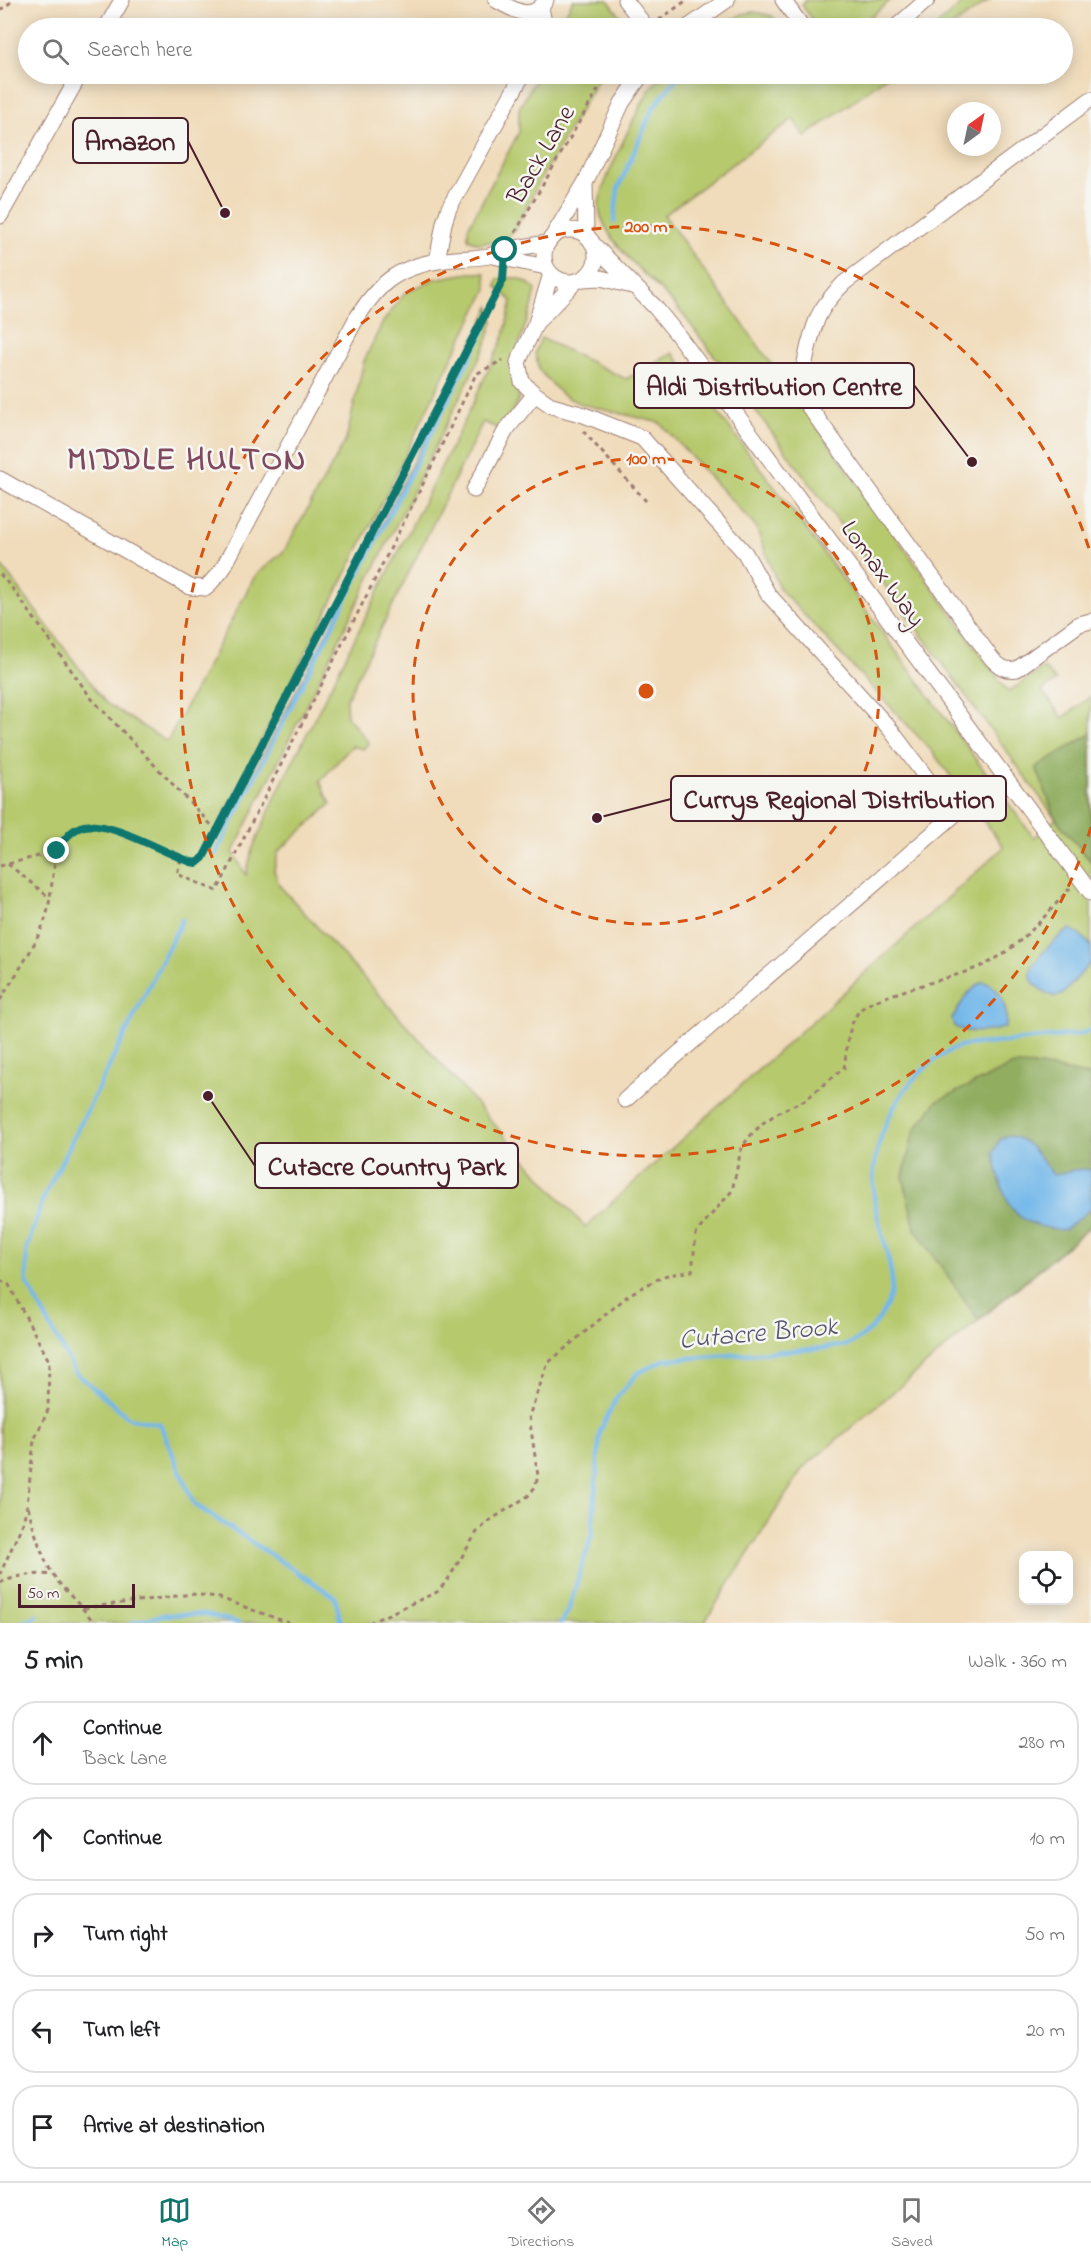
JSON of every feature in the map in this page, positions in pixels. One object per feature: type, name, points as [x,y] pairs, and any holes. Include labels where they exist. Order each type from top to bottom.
[{"type":"street","points":[[112,18],[122,0]]},
{"type":"street","points":[[496,0],[515,11],[526,14],[543,4]]},
{"type":"street","points":[[625,0],[643,18]]},
{"type":"street","points":[[701,18],[727,0]]},
{"type":"street","points":[[783,0],[796,18]]},
{"type":"street","points":[[906,18],[927,0]]},
{"type":"street","points":[[0,216],[74,84]]},
{"type":"street","points":[[437,261],[449,208],[517,84]]},
{"type":"street","points":[[625,1100],[954,815],[890,729],[768,594],[745,553],[642,438],[584,415],[552,406],[522,382],[518,362],[536,323],[548,270],[544,259],[550,239],[585,183],[622,103],[635,84]]},
{"type":"street","points":[[1091,99],[844,283],[830,298],[819,316],[802,376],[801,389],[804,400],[1000,667],[1008,671],[1017,669],[1079,624],[1091,621]]},
{"type":"street","points":[[536,323],[593,267],[595,251],[589,240],[585,183]]},
{"type":"street","points":[[0,478],[190,587],[206,588],[222,570],[355,321],[382,284],[396,273],[437,261],[500,255],[570,230],[589,240]]},
{"type":"street","name":"Lomax Way","points":[[589,240],[655,307],[677,334],[1091,893]]},
{"type":"street","points":[[500,255],[548,270],[562,281],[579,280]]},
{"type":"street","name":"Lomax Way","points":[[579,280],[601,278],[632,286]]},
{"type":"street","points":[[474,490],[506,430],[535,394]]},
{"type":"path","points":[[0,10],[14,0]]},
{"type":"path","points":[[662,18],[687,0]]},
{"type":"path","name":"Back Lane","points":[[182,859],[200,862],[218,832],[503,280],[500,255],[601,84]]},
{"type":"path","points":[[0,1000],[36,942],[46,917],[57,851],[74,831],[84,826],[99,826],[122,833],[182,859],[177,874],[217,891],[422,486],[476,374],[498,364],[507,357]]},
{"type":"path","points":[[584,415],[582,429],[646,501]]},
{"type":"path","points":[[0,574],[92,698],[218,832]]},
{"type":"path","points":[[0,866],[57,851]]},
{"type":"path","points":[[8,864],[50,898]]},
{"type":"path","points":[[369,1623],[437,1592],[447,1581],[477,1532],[489,1521],[528,1496],[535,1487],[537,1476],[529,1416],[548,1363],[630,1294],[663,1276],[692,1271],[696,1234],[732,1191],[741,1150],[748,1138],[764,1122],[781,1111],[806,1100],[844,1068],[851,1025],[860,1009],[874,1000],[963,974],[989,962],[1026,938],[1072,885]]},
{"type":"path","points":[[0,1280],[9,1285],[50,1361],[48,1410],[34,1440],[23,1523],[0,1574]]},
{"type":"path","points":[[27,1505],[44,1557],[53,1575],[84,1608],[94,1623]]},
{"type":"path","points":[[0,1583],[33,1573],[53,1575]]},
{"type":"path","points":[[84,1608],[192,1594],[217,1597],[289,1623]]},
{"type":"green space","points":[[573,0],[608,0],[622,18],[564,18]]},
{"type":"green space","points":[[806,0],[891,0],[869,18],[811,18],[802,5]]},
{"type":"green space","points":[[966,0],[989,0],[964,18],[945,18]]},
{"type":"green space","points":[[754,12],[774,18],[736,18],[742,14]]},
{"type":"green space","points":[[533,84],[595,84],[540,180],[516,228],[504,241],[478,243],[468,239],[468,228],[519,132],[519,109]]},
{"type":"green space","points":[[655,84],[877,84],[805,137],[793,119],[664,215],[1008,692],[1044,668],[1056,681],[1042,691],[1063,718],[1091,696],[1091,1226],[803,1468],[704,1623],[0,1623],[0,564],[106,703],[167,742],[255,576],[284,551],[346,440],[364,361],[383,322],[405,293],[434,279],[485,273],[487,289],[393,481],[218,825],[222,832],[350,588],[490,307],[493,321],[485,347],[233,852],[246,875],[252,850],[279,789],[466,418],[504,336],[512,301],[496,286],[498,279],[519,278],[536,290],[512,364],[519,399],[511,414],[497,428],[483,422],[346,700],[347,716],[369,743],[363,749],[352,746],[320,781],[331,804],[278,852],[274,870],[279,885],[585,1227],[1004,847],[931,750],[779,588],[756,527],[660,423],[581,404],[562,395],[539,370],[535,352],[541,338],[626,379],[673,353],[1034,838],[1056,819],[872,567],[684,316],[623,252],[604,224],[599,209],[604,186],[628,132]]},
{"type":"green space","points":[[1091,734],[1091,862],[1056,819],[1036,767]]},
{"type":"green space","points":[[1013,1065],[1042,1066],[1091,1076],[1091,1226],[978,1320],[915,1229],[903,1176],[914,1131],[937,1101]]},
{"type":"water","points":[[1071,929],[1091,946],[1091,962],[1063,994],[1055,997],[1036,986],[1032,980],[1032,968],[1049,946]]},
{"type":"water","points":[[982,982],[994,987],[1002,999],[1006,1013],[1006,1027],[980,1032],[966,1031],[954,1026],[952,1019],[967,994]]},
{"type":"water","points":[[1006,1136],[1014,1137],[1027,1144],[1053,1174],[1091,1170],[1091,1209],[1064,1230],[1031,1223],[1020,1216],[1006,1197],[993,1153],[1000,1140]]},
{"type":"waterway","points":[[614,222],[618,189],[653,108],[672,84]]},
{"type":"waterway","points":[[215,855],[487,324]]},
{"type":"waterway","points":[[182,920],[43,1199],[26,1251],[27,1283],[75,1372],[129,1418],[160,1424],[194,1504],[335,1597],[341,1623]]},
{"type":"waterway","name":"Cutacre Brook","points":[[561,1623],[568,1611],[592,1534],[600,1431],[617,1397],[638,1373],[664,1360],[826,1348],[843,1346],[861,1337],[877,1322],[891,1293],[891,1272],[875,1206],[874,1174],[883,1130],[906,1089],[938,1057],[958,1047],[1080,1034],[1091,1030]]},
{"type":"waterway","name":"Cutacre Brook","points":[[133,1623],[163,1615],[206,1614],[238,1623]]},
{"type":"waterway","name":"Cutacre Brook","points":[[21,1623],[37,1616]]},
{"type":"place","name":"Amazon","points":[[225,213]]},
{"type":"place","name":"Aldi Distribution Centre","points":[[972,462]]},
{"type":"place","name":"Currys Regional Distribution","points":[[597,818]]},
{"type":"place","name":"Cutacre Country Park","points":[[208,1096]]},
{"type":"district","name":"MIDDLE HULTON","points":[[187,458]]},
{"type":"route","points":[[57,851],[74,831],[84,826],[99,826],[122,833],[191,862],[200,862],[203,858],[503,280],[505,250]]}]
